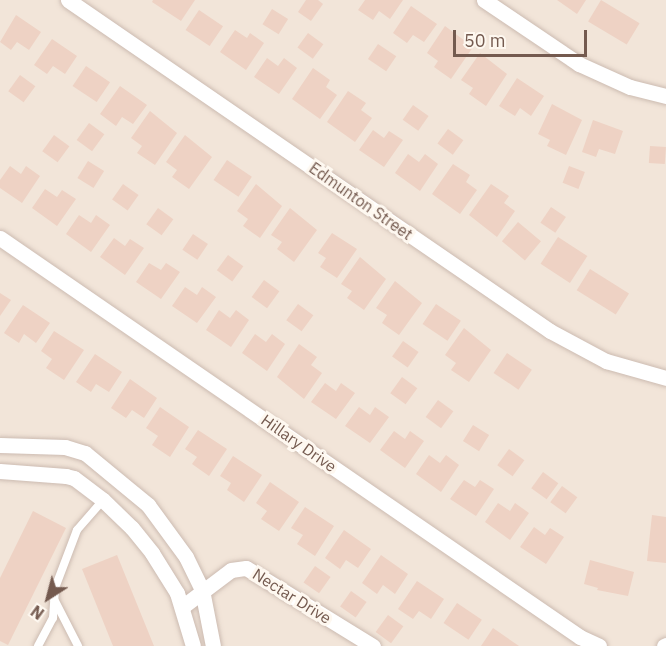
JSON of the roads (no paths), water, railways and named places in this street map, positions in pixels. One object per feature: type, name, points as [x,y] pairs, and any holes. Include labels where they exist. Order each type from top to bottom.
[{"type":"street","name":"Edmunton Street","points":[[68,0],[550,331],[606,361],[666,378]]},
{"type":"street","points":[[484,0],[579,64],[620,83],[666,96]]},
{"type":"street","name":"Hillary Drive","points":[[0,238],[580,637],[599,646]]},
{"type":"street","points":[[0,445],[73,449],[85,453],[121,480],[148,505],[186,557],[202,590],[213,646]]},
{"type":"street","points":[[0,471],[74,478],[104,500],[152,552],[177,593],[194,646]]},
{"type":"street","points":[[104,500],[121,480]]},
{"type":"street","name":"Nectar Drive","points":[[182,608],[202,590],[231,570],[246,568],[373,646]]},
{"type":"lane","points":[[38,646],[53,618],[54,588],[77,530],[104,500]]},
{"type":"lane","points":[[54,598],[78,646]]}]
